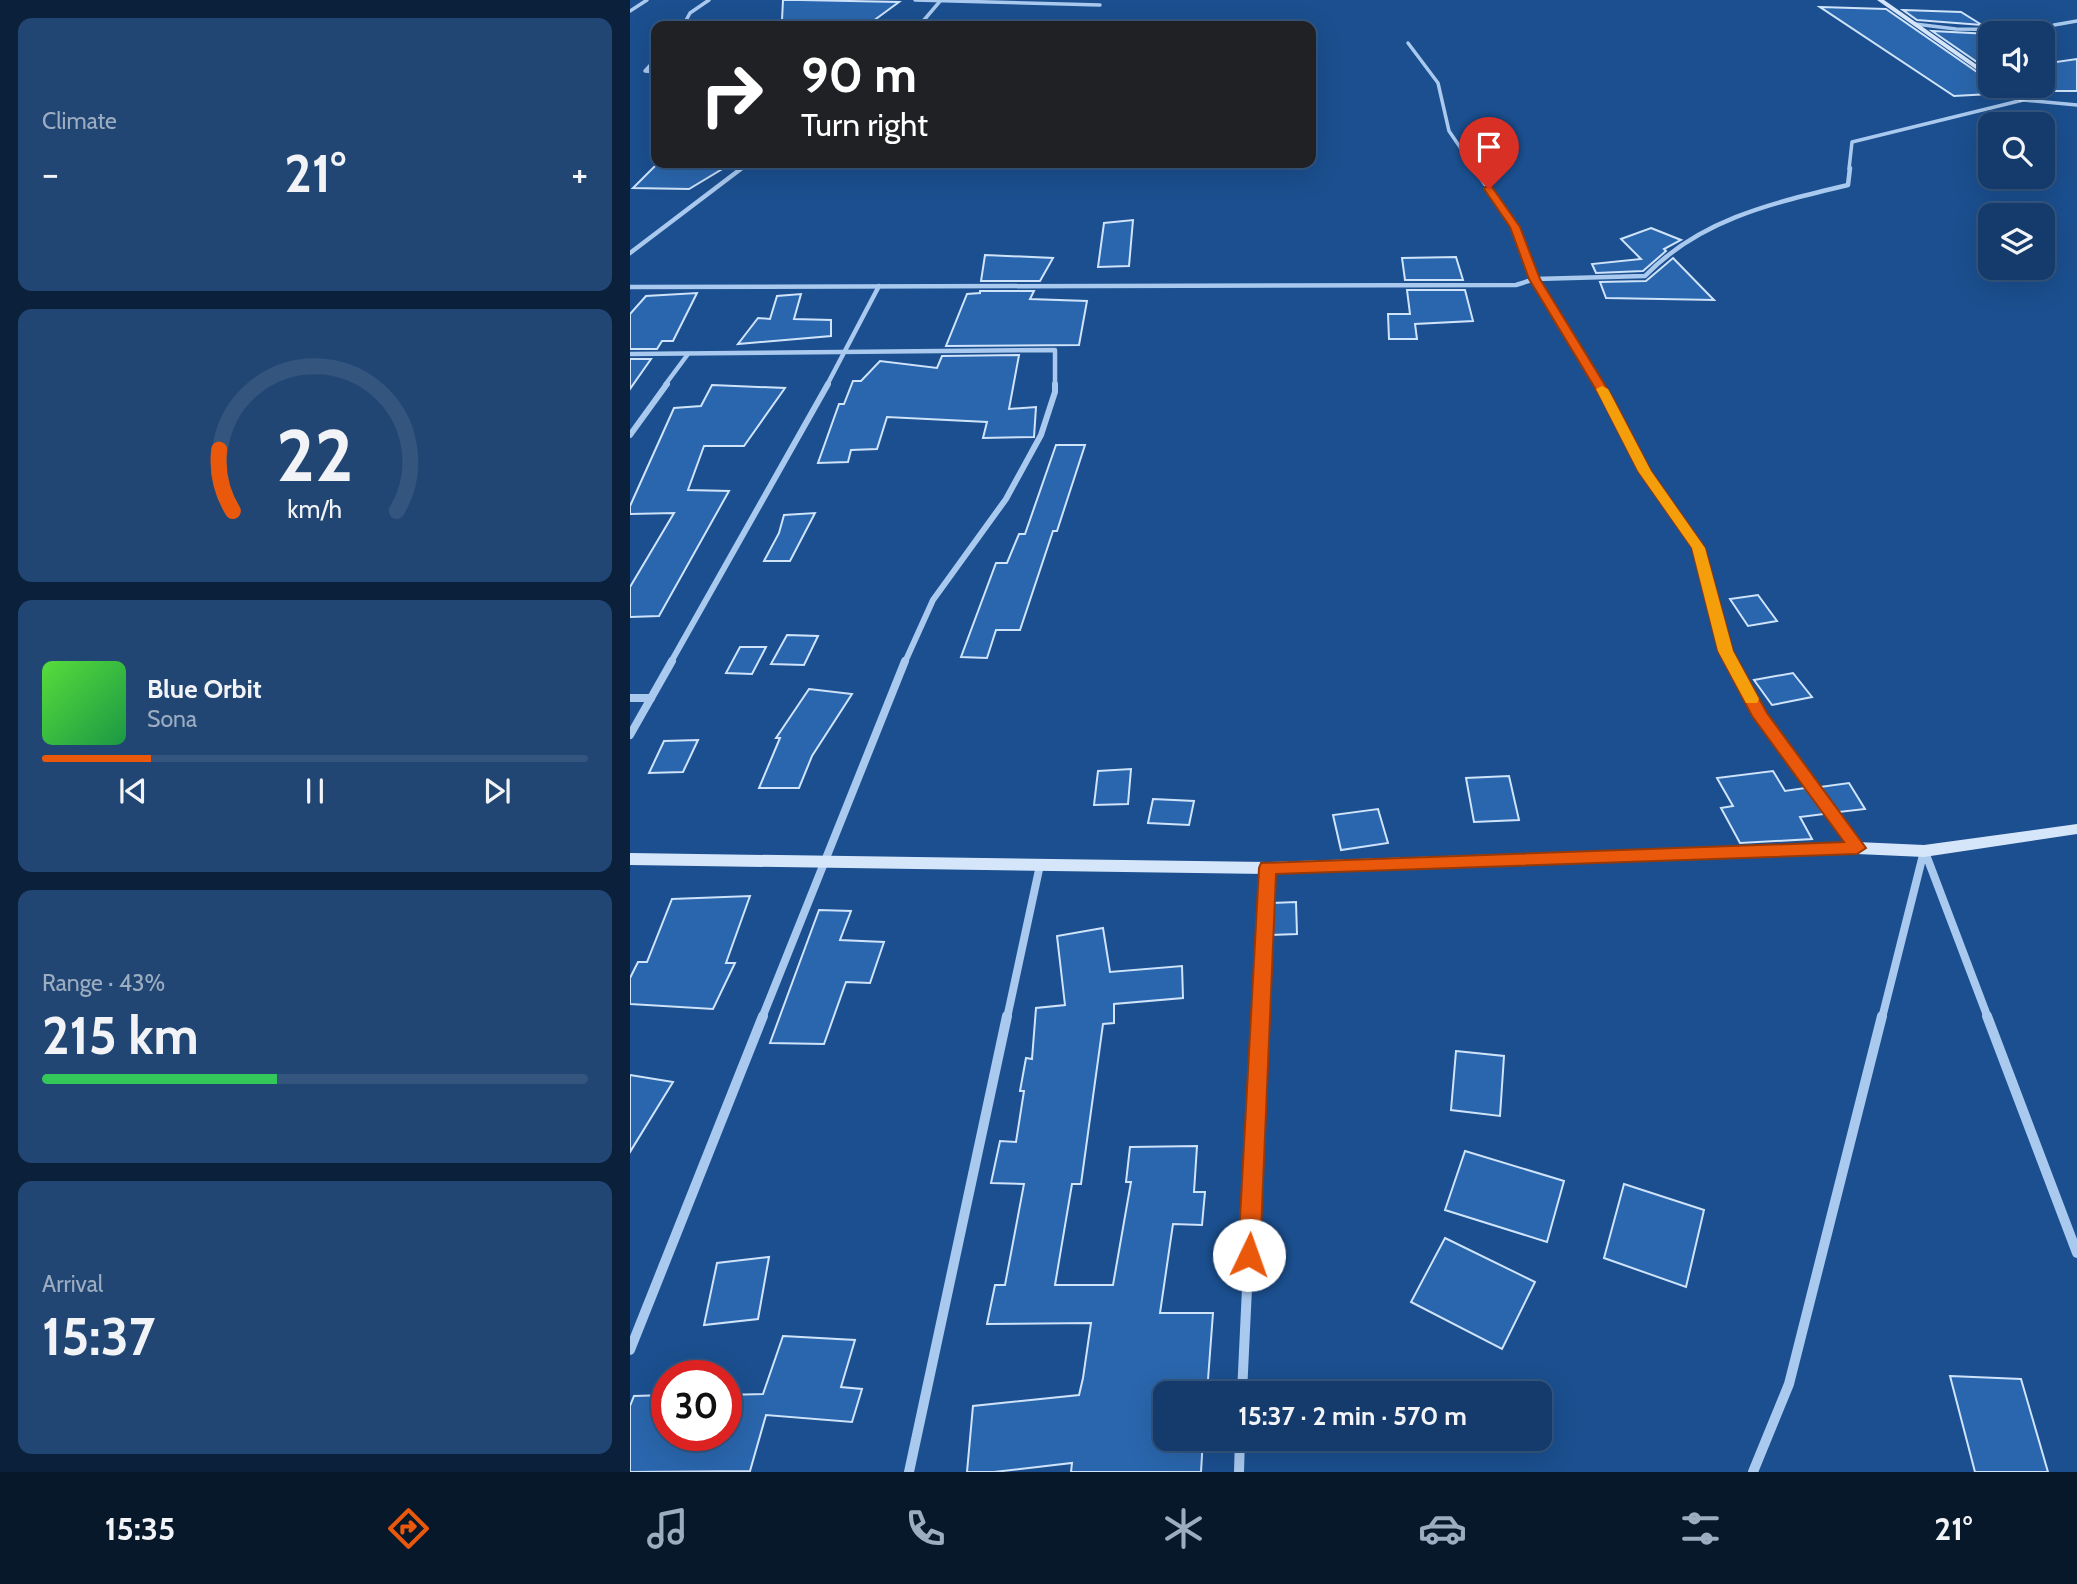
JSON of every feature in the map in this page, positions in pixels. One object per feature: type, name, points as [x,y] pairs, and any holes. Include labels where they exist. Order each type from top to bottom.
[{"type":"street","points":[[630,11],[647,0]]},
{"type":"street","points":[[686,21],[690,13],[709,0]]},
{"type":"street","points":[[915,0],[1100,5]]},
{"type":"street","points":[[1880,0],[1978,69]]},
{"type":"street","points":[[922,21],[940,1]]},
{"type":"street","points":[[1914,24],[1956,29],[2045,30],[2054,25],[2077,21]]},
{"type":"street","points":[[1408,43],[1438,83],[1449,131],[1515,227],[1535,279],[1607,398],[1645,471],[1699,548],[1726,651],[1760,716],[1857,848]]},
{"type":"street","points":[[630,287],[1516,285],[1535,279],[1644,276],[1672,250],[1719,225],[1769,203],[1848,185],[1852,142],[2023,100],[2077,105]]},
{"type":"street","points":[[630,253],[741,168]]},
{"type":"street","points":[[630,735],[845,355],[879,286]]},
{"type":"street","points":[[630,354],[845,355],[1055,350],[1055,392],[1041,435],[1006,499],[933,600],[893,688],[630,1350]]},
{"type":"street","points":[[630,435],[688,354]]},
{"type":"street","points":[[630,698],[651,698]]},
{"type":"street","points":[[630,859],[1267,868],[1857,848],[1924,851],[2077,829]]},
{"type":"street","points":[[1924,851],[2077,1253]]},
{"type":"street","points":[[1753,1472],[1789,1384],[1924,851]]},
{"type":"street","points":[[909,1472],[1040,865]]},
{"type":"street","points":[[1243,1381],[1267,868]]},
{"type":"street","points":[[1239,1472],[1240,1451]]},
{"type":"building","points":[[783,0],[899,2],[873,21],[782,20]]},
{"type":"building","points":[[1820,7],[1886,9],[1978,73],[1978,95],[1954,96]]},
{"type":"building","points":[[1903,10],[1961,12],[1978,25],[1917,20]]},
{"type":"building","points":[[1932,31],[1978,33],[1978,63]]},
{"type":"building","points":[[2077,59],[2077,91],[2055,91],[2055,62]]},
{"type":"building","points":[[653,168],[724,168],[689,189],[633,188]]},
{"type":"building","points":[[1133,220],[1129,266],[1098,267],[1104,223]]},
{"type":"building","points":[[1651,228],[1681,240],[1664,249],[1666,251],[1643,271],[1596,273],[1592,264],[1641,259],[1621,239]]},
{"type":"building","points":[[985,255],[1053,258],[1040,281],[981,281]]},
{"type":"building","points":[[1456,257],[1463,280],[1405,280],[1402,258]]},
{"type":"building","points":[[1673,258],[1714,300],[1606,298],[1600,282],[1646,281]]},
{"type":"building","points":[[1407,290],[1465,290],[1473,321],[1415,324],[1417,339],[1389,339],[1388,314],[1410,314]]},
{"type":"building","points":[[980,291],[1034,291],[1030,299],[1087,301],[1079,345],[946,346],[967,294]]},
{"type":"building","points":[[697,293],[673,341],[662,341],[657,349],[630,349],[630,314],[646,296]]},
{"type":"building","points":[[801,294],[794,319],[831,320],[831,336],[738,344],[758,318],[770,319],[777,296]]},
{"type":"building","points":[[1019,355],[1009,409],[1036,407],[1034,437],[983,438],[987,422],[887,417],[877,449],[851,450],[848,462],[818,463],[839,404],[844,404],[853,381],[861,381],[880,361],[937,368],[942,356]]},
{"type":"building","points":[[630,359],[651,359],[630,389]]},
{"type":"building","points":[[712,385],[785,388],[744,446],[704,446],[688,490],[729,491],[659,616],[630,617],[630,587],[674,513],[630,514],[630,506],[674,408],[701,406]]},
{"type":"building","points":[[1056,445],[1085,445],[1020,630],[996,630],[987,658],[961,657],[996,563],[1007,563],[1019,534],[1025,534]]},
{"type":"building","points":[[815,513],[790,561],[764,561],[779,533],[784,515]]},
{"type":"building","points":[[1758,595],[1777,621],[1748,626],[1730,599]]},
{"type":"building","points":[[787,635],[818,636],[804,665],[771,664]]},
{"type":"building","points":[[740,647],[766,647],[752,674],[726,673]]},
{"type":"building","points":[[1793,673],[1812,697],[1772,705],[1754,680]]},
{"type":"building","points":[[809,689],[852,694],[812,756],[799,788],[759,788],[780,738],[776,738]]},
{"type":"building","points":[[698,740],[683,772],[649,773],[664,741]]},
{"type":"building","points":[[1131,769],[1128,804],[1094,805],[1098,771]]},
{"type":"building","points":[[1773,771],[1785,791],[1805,788],[1824,814],[1800,817],[1812,839],[1740,843],[1721,808],[1733,806],[1717,778]]},
{"type":"building","points":[[1509,776],[1519,820],[1474,822],[1466,778]]},
{"type":"building","points":[[1849,783],[1865,809],[1839,812],[1820,787]]},
{"type":"building","points":[[1153,799],[1194,801],[1189,825],[1148,823]]},
{"type":"building","points":[[1378,809],[1388,843],[1341,850],[1333,815]]},
{"type":"building","points":[[750,896],[726,963],[735,963],[713,1009],[630,1004],[630,978],[638,962],[647,962],[672,899]]},
{"type":"building","points":[[1296,902],[1297,934],[1270,935],[1272,903]]},
{"type":"building","points":[[819,910],[851,911],[840,940],[884,942],[870,983],[846,982],[824,1044],[770,1043]]},
{"type":"building","points":[[1103,928],[1110,972],[1182,966],[1183,998],[1114,1004],[1114,1023],[1103,1024],[1081,1184],[1072,1184],[1055,1285],[1113,1285],[1131,1182],[1126,1182],[1130,1147],[1197,1146],[1194,1192],[1205,1192],[1202,1225],[1173,1224],[1160,1313],[1213,1313],[1208,1381],[1153,1381],[1153,1451],[1202,1451],[1201,1472],[1071,1472],[1072,1463],[994,1472],[967,1472],[973,1406],[1079,1395],[1083,1378],[1091,1323],[987,1324],[995,1285],[1005,1285],[1024,1184],[991,1183],[1000,1141],[1016,1142],[1026,1058],[1032,1059],[1036,1008],[1065,1005],[1057,936]]},
{"type":"building","points":[[1456,1051],[1504,1056],[1500,1116],[1451,1110]]},
{"type":"building","points":[[630,1075],[673,1082],[630,1152]]},
{"type":"building","points":[[1465,1151],[1564,1181],[1547,1242],[1445,1210]]},
{"type":"building","points":[[1624,1184],[1704,1210],[1686,1287],[1604,1258]]},
{"type":"building","points":[[1445,1238],[1535,1282],[1502,1349],[1411,1302]]},
{"type":"building","points":[[769,1257],[758,1319],[704,1325],[717,1263]]},
{"type":"building","points":[[783,1336],[855,1340],[841,1387],[862,1389],[852,1422],[766,1415],[750,1471],[630,1472],[630,1406],[634,1396],[651,1395],[651,1451],[742,1451],[742,1395],[763,1394]]},
{"type":"building","points":[[1950,1376],[2021,1379],[2048,1472],[1975,1472]]},
{"type":"slow traffic","points":[[1602,389],[1645,471],[1699,548],[1726,651],[1751,699]]},
{"type":"route","points":[[1249,1255],[1267,868],[1857,848],[1760,716],[1726,651],[1699,548],[1645,471],[1607,398],[1535,279],[1515,227],[1489,189]]}]
